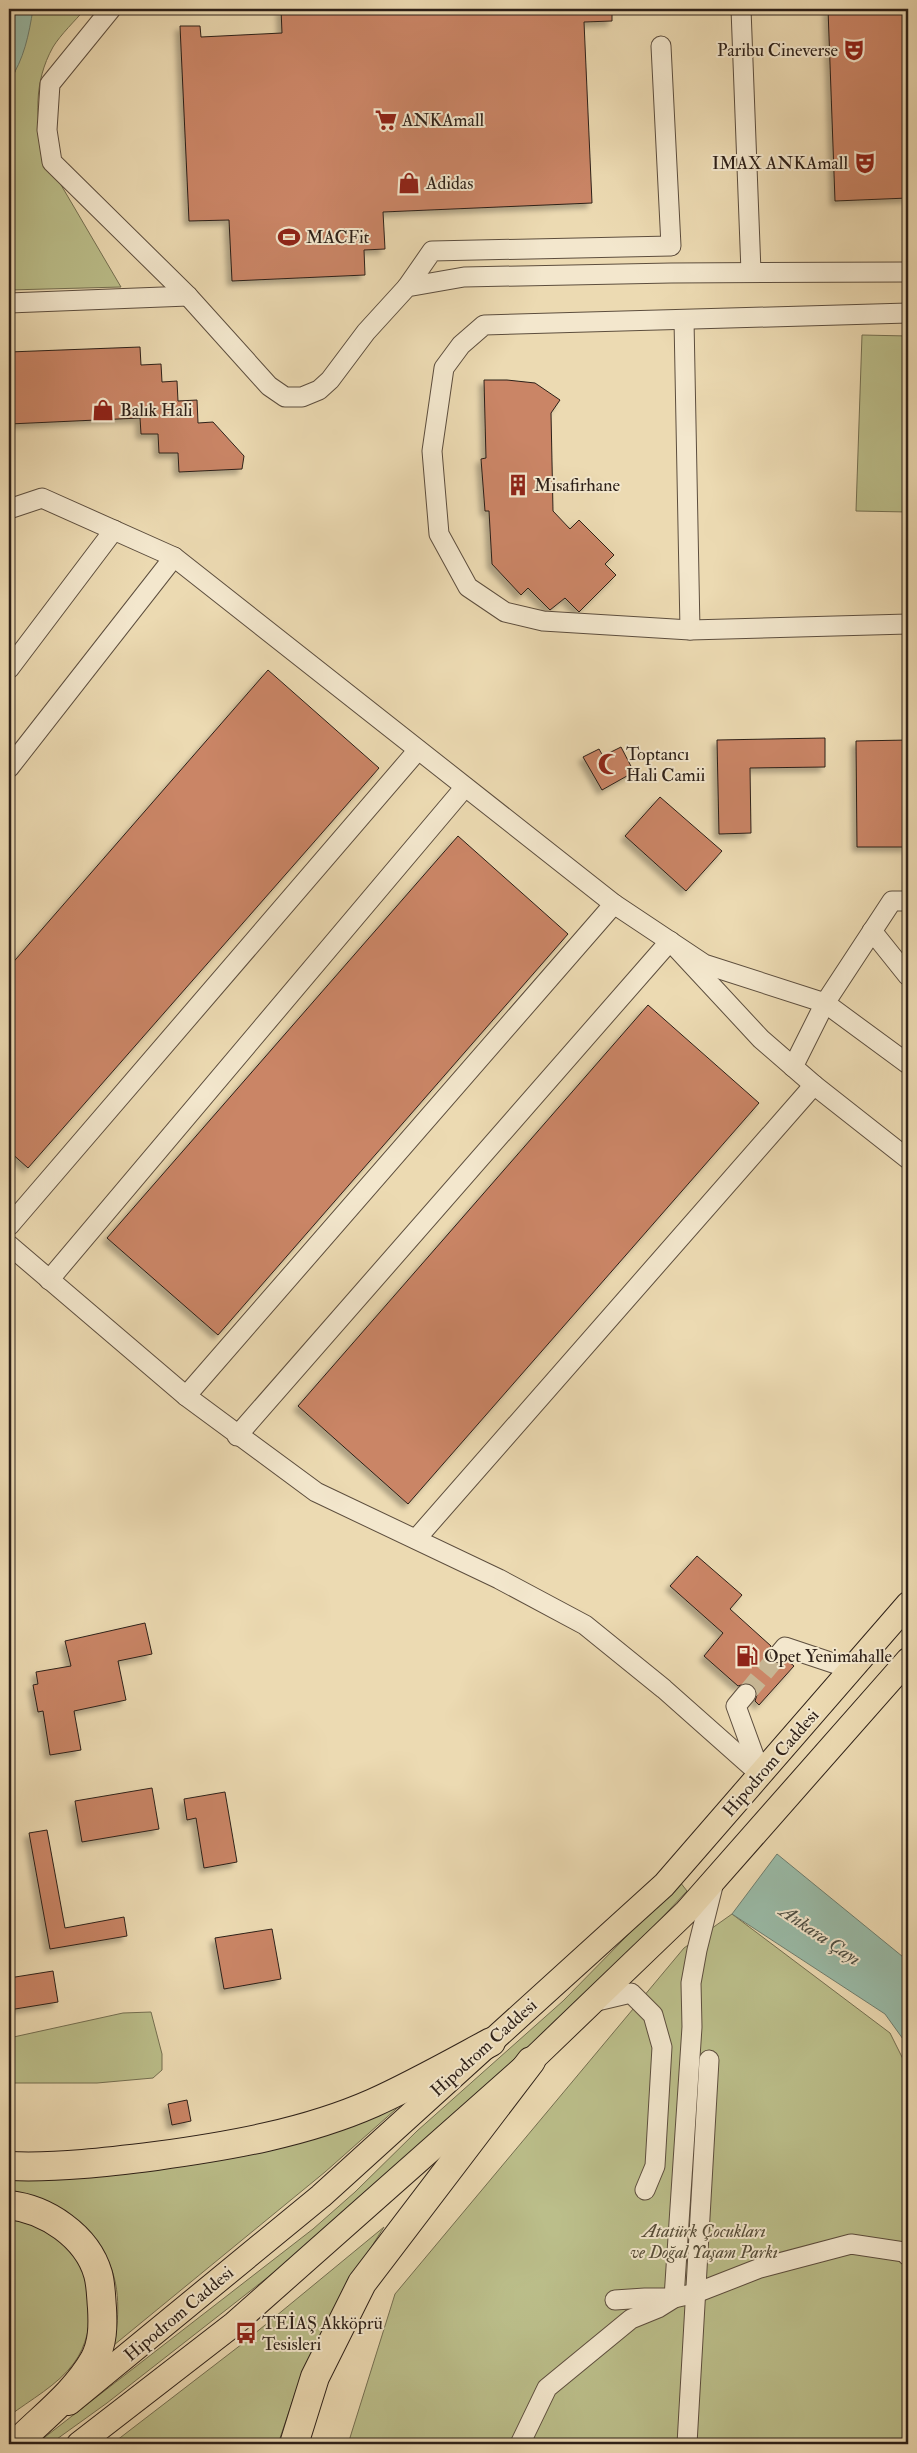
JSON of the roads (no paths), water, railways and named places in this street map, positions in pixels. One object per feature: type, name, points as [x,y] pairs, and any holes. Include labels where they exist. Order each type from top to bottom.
[{"type":"highway","points":[[9,2166],[34,2167],[122,2160],[206,2149],[262,2138],[327,2120],[372,2104],[491,2042]]},
{"type":"highway","points":[[294,2444],[315,2377],[362,2283],[531,2061]]},
{"type":"highway","points":[[9,2205],[38,2213],[74,2235],[87,2252],[98,2273],[103,2320],[101,2342],[94,2360],[81,2378],[19,2440]]},
{"type":"main road","name":"Hipodrom Caddesi","points":[[19,2440],[86,2391],[321,2196],[664,1885],[908,1604]]},
{"type":"main road","name":"Hipodrom Caddesi","points":[[79,2444],[234,2324],[531,2061],[686,1912],[908,1660]]},
{"type":"street","points":[[111,9],[50,84],[47,130],[52,162],[188,296],[269,386],[285,397],[302,397],[318,390],[330,380],[366,332],[407,286],[432,251],[671,246]]},
{"type":"street","points":[[741,9],[751,272]]},
{"type":"street","points":[[661,46],[671,273]]},
{"type":"street","points":[[407,286],[464,277],[751,272],[908,272]]},
{"type":"street","points":[[9,304],[188,296]]},
{"type":"street","points":[[908,313],[484,325],[462,345],[444,368],[432,451],[439,534],[468,587],[505,612],[543,621],[690,630],[908,624]]},
{"type":"street","points":[[684,320],[690,630]]},
{"type":"street","points":[[9,509],[42,498],[174,556],[614,904],[704,964],[825,1003],[908,1064]]},
{"type":"street","points":[[9,669],[114,530]]},
{"type":"street","points":[[9,768],[174,556]]},
{"type":"street","points":[[9,1226],[418,750]]},
{"type":"street","points":[[49,1280],[465,787]]},
{"type":"street","points":[[794,1067],[825,1003],[892,901],[908,901]]},
{"type":"street","points":[[186,1396],[614,904]]},
{"type":"street","points":[[872,931],[908,976]]},
{"type":"street","points":[[670,941],[761,1039],[814,1085],[908,1159]]},
{"type":"street","points":[[237,1436],[670,941]]},
{"type":"street","points":[[416,1538],[814,1085]]},
{"type":"street","points":[[9,1246],[186,1396],[237,1436],[316,1492],[416,1538],[585,1625],[664,1689],[761,1775]]},
{"type":"street","points":[[780,1653],[785,1647],[851,1669]]},
{"type":"street","points":[[746,1694],[736,1706],[761,1775]]},
{"type":"street","points":[[674,2298],[692,2027],[691,1983],[696,1950],[714,1880]]},
{"type":"street","points":[[593,2002],[631,1994],[653,2015],[662,2047],[655,2166],[645,2190]]},
{"type":"street","points":[[687,2444],[708,2060]]},
{"type":"street","points":[[615,2300],[674,2298],[696,2293],[760,2268],[851,2244],[904,2252],[908,2256]]},
{"type":"street","points":[[520,2444],[547,2388],[631,2319],[658,2308],[674,2298]]},
{"type":"water","points":[[16,9],[33,9],[28,37],[22,56],[9,81],[9,18]]},
{"type":"water","name":"Ankara Çayı","points":[[777,1854],[908,1961],[908,2046],[885,2014],[732,1914]]},
{"type":"tunnel","points":[[746,1694],[780,1653]]},
{"type":"place","name":"Paribu Cineverse","points":[[854,50]]},
{"type":"place","name":"ANKAmall","points":[[386,120]]},
{"type":"place","name":"IMAX ANKAmall","points":[[865,163]]},
{"type":"place","name":"Adidas","points":[[409,183]]},
{"type":"place","name":"MACFit","points":[[289,237]]},
{"type":"place","name":"Balık Hali","points":[[103,410]]},
{"type":"place","name":"Misafirhane","points":[[518,485]]},
{"type":"place","name":"Toptancı Hali Camii","points":[[609,764]]},
{"type":"place","name":"Opet Yenimahalle","points":[[747,1656]]},
{"type":"place","name":"TEİAŞ Akköprü Tesisleri","points":[[246,2333]]},
{"type":"park label","name":"Atatürk Çocukları ve Doğal Yaşam Parkı","points":[[704,2241]]}]
